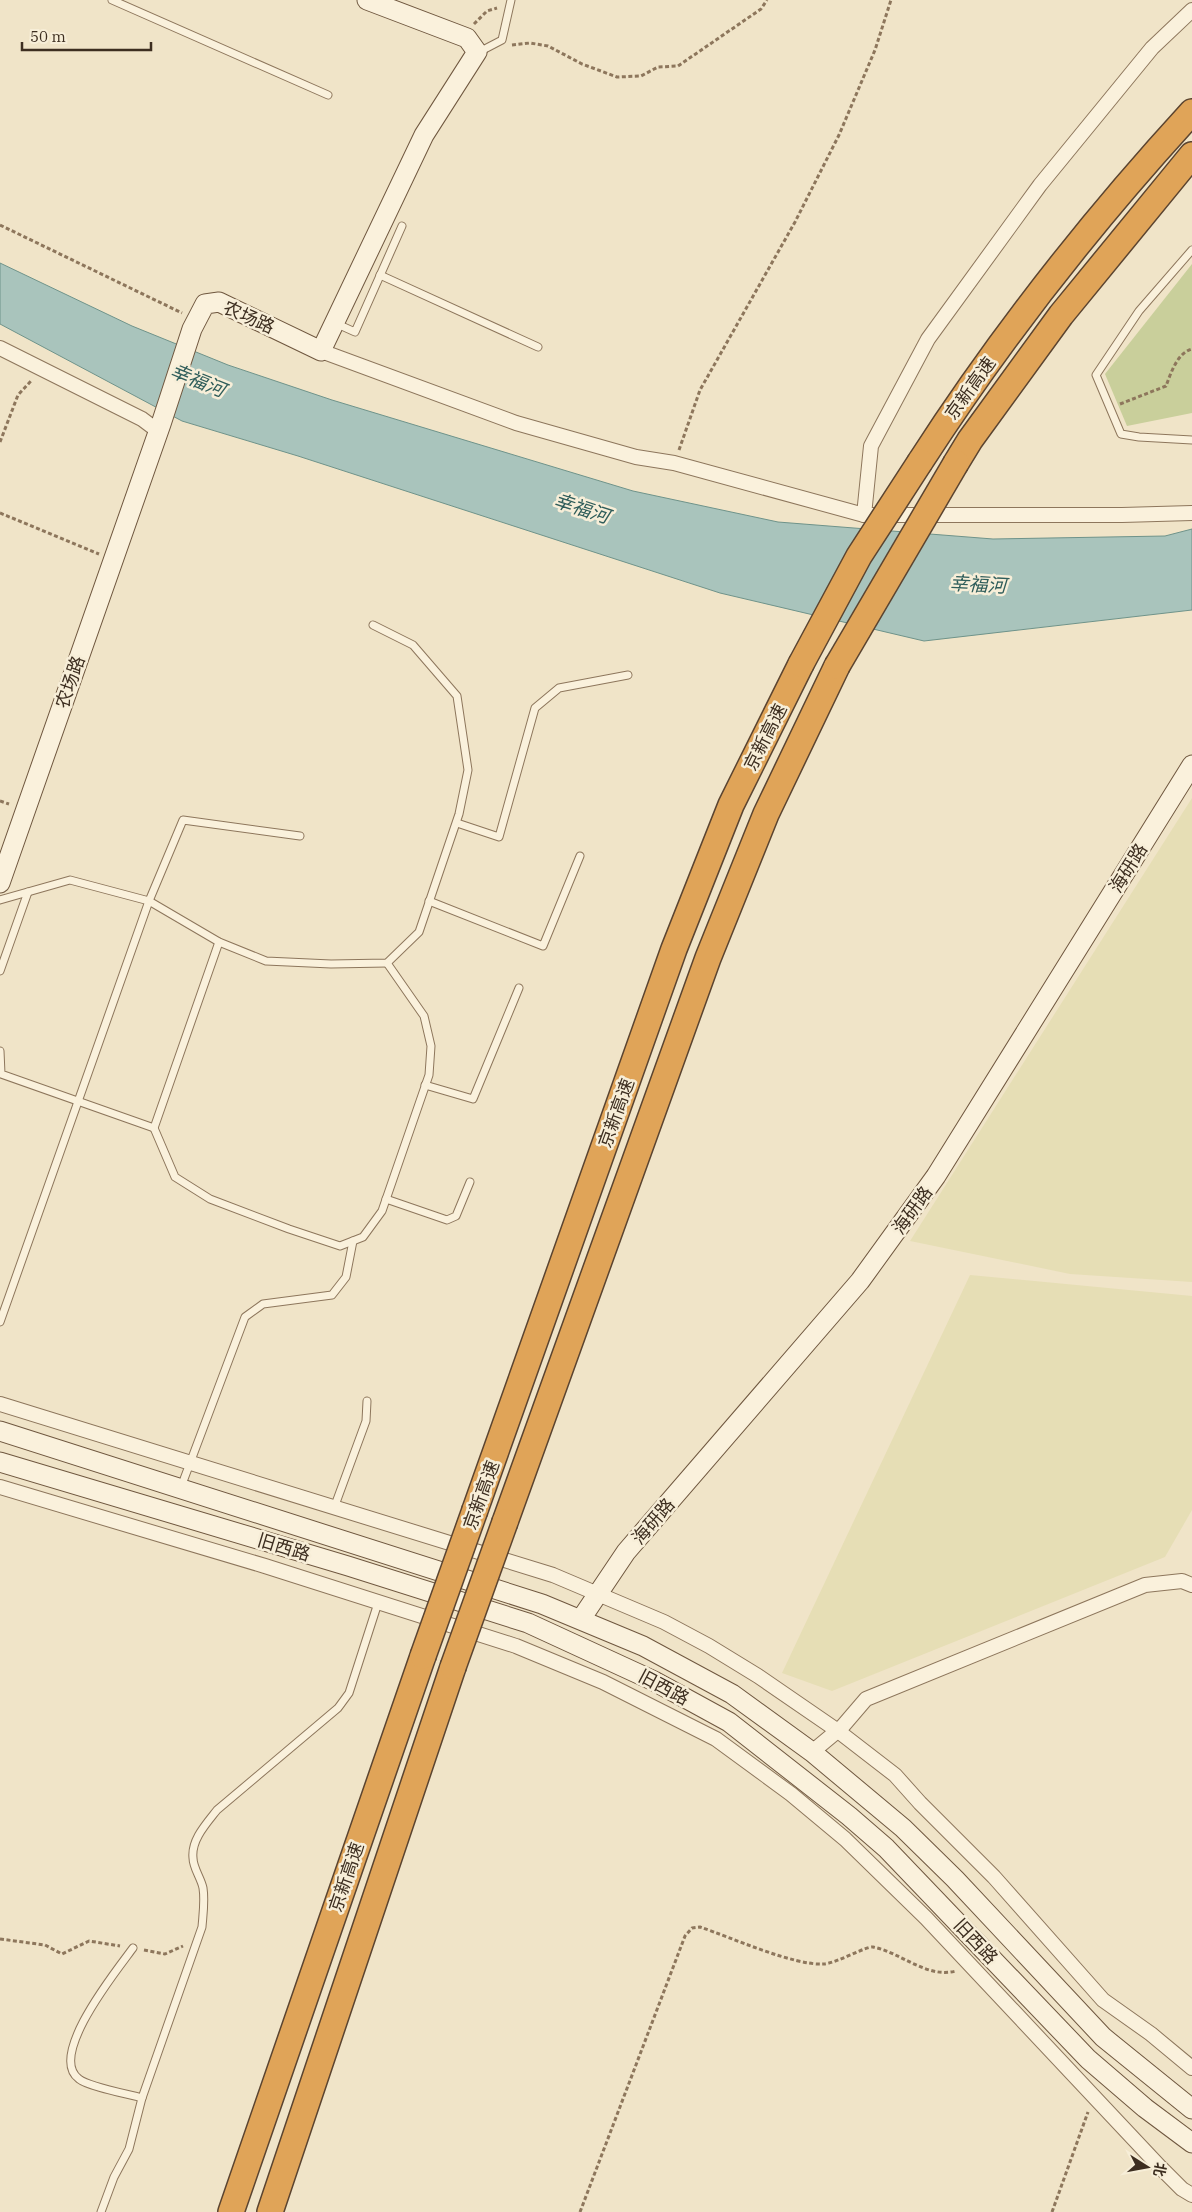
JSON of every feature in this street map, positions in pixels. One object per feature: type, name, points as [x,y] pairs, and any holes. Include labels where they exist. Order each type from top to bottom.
[{"type":"highway","name":"京新高速","points":[[231,2212],[423,1656],[674,949],[731,805],[801,664],[859,556],[944,425],[1041,290],[1192,112]]},
{"type":"highway","name":"京新高速","points":[[270,2212],[453,1667],[708,958],[766,814],[838,666],[970,440],[1061,316],[1192,155]]},
{"type":"main road","points":[[321,351],[424,135],[472,45],[367,0]]},
{"type":"main road","name":"农场路","points":[[0,883],[160,427],[194,324],[205,304],[219,302],[321,351]]},
{"type":"main road","name":"海研路","points":[[581,1619],[626,1552],[860,1281],[930,1184],[1192,765]]},
{"type":"main road","name":"旧西路","points":[[0,1431],[542,1604],[643,1646],[732,1694],[812,1752],[903,1828],[955,1879],[1103,2037],[1192,2109]]},
{"type":"main road","name":"旧西路","points":[[0,1462],[348,1566],[528,1623],[654,1681],[729,1722],[849,1816],[886,1848],[1088,2059],[1145,2108],[1192,2143]]},
{"type":"street","points":[[864,515],[871,446],[928,339],[1040,184],[1152,48],[1192,10]]},
{"type":"street","points":[[0,348],[160,427]]},
{"type":"street","points":[[321,351],[516,423],[636,457],[674,463],[864,515],[1122,515],[1192,513]]},
{"type":"street","points":[[0,1404],[553,1575],[664,1622],[709,1646],[758,1676],[838,1731],[895,1775],[920,1803],[994,1877],[1103,2000],[1151,2034],[1192,2068]]},
{"type":"street","points":[[0,1487],[265,1566],[516,1646],[557,1661],[716,1739],[791,1794],[845,1840],[926,1918],[1093,2097],[1182,2189],[1192,2195]]},
{"type":"street","points":[[812,1752],[838,1731],[866,1699],[1145,1585],[1182,1581],[1192,1585]]},
{"type":"lane","points":[[112,0],[328,95]]},
{"type":"lane","points":[[472,45],[502,40],[510,2]]},
{"type":"lane","points":[[334,323],[355,332],[402,226]]},
{"type":"lane","points":[[1192,250],[1139,312],[1096,375],[1121,434],[1192,440]]},
{"type":"lane","points":[[380,275],[538,347]]},
{"type":"lane","points":[[0,900],[70,880],[149,901],[219,942],[266,961],[331,964],[387,963],[419,932],[457,822],[468,770],[457,696],[413,645],[372,625]]},
{"type":"lane","points":[[457,822],[499,837],[535,708],[559,688],[628,675]]},
{"type":"lane","points":[[0,1322],[149,901],[183,820],[300,836]]},
{"type":"lane","points":[[429,901],[543,946],[580,856]]},
{"type":"lane","points":[[0,971],[28,892]]},
{"type":"lane","points":[[219,942],[154,1128],[175,1177],[210,1199],[289,1230],[340,1246],[364,1237],[382,1211],[429,1075],[431,1046],[424,1016],[387,963]]},
{"type":"lane","points":[[425,1085],[473,1099],[520,988]]},
{"type":"lane","points":[[0,1051],[2,1074],[154,1128]]},
{"type":"lane","points":[[386,1199],[446,1220],[456,1216],[470,1182]]},
{"type":"lane","points":[[181,1489],[245,1317],[263,1304],[332,1295],[346,1277],[353,1241]]},
{"type":"lane","points":[[334,1508],[366,1421],[367,1401]]},
{"type":"lane","points":[[101,2212],[114,2177],[129,2149],[142,2098],[202,1927],[203,1888],[192,1859],[193,1849],[201,1830],[217,1810],[338,1708],[349,1693],[378,1602]]},
{"type":"lane","points":[[133,1948],[80,2026],[70,2062],[72,2073],[80,2080],[142,2098]]},
{"type":"path","points":[[502,40],[512,45],[530,42],[548,46],[582,64],[617,77],[641,76],[658,68],[678,66],[761,9],[767,0]]},
{"type":"path","points":[[674,463],[700,390],[795,222],[840,135],[875,50],[891,0]]},
{"type":"path","points":[[472,45],[475,23],[488,11],[510,2]]},
{"type":"path","points":[[0,225],[194,324]]},
{"type":"path","points":[[1110,408],[1166,386],[1174,364],[1188,350],[1192,349]]},
{"type":"path","points":[[0,442],[18,395],[42,369]]},
{"type":"path","points":[[0,513],[113,560]]},
{"type":"path","points":[[580,2212],[685,1936],[692,1928],[700,1927],[789,1959],[804,1962],[823,1964],[841,1960],[870,1946],[883,1949],[930,1970],[948,1973],[970,1966]]},
{"type":"path","points":[[0,1939],[45,1945],[62,1954],[89,1941],[165,1954],[197,1940]]},
{"type":"path","points":[[1052,2212],[1093,2097]]},
{"type":"shaded area","points":[[1192,798],[1192,1282],[1070,1274],[910,1241]]},
{"type":"shaded area","points":[[970,1275],[1192,1296],[1192,1510],[1165,1557],[832,1691],[782,1673]]},
{"type":"green space","points":[[1192,264],[1192,413],[1127,426],[1105,374]]},
{"type":"water","name":"幸福河","points":[[0,263],[132,326],[228,365],[332,400],[633,491],[778,522],[993,539],[1165,536],[1192,529],[1192,610],[924,641],[720,593],[298,456],[182,421],[0,324]]}]
